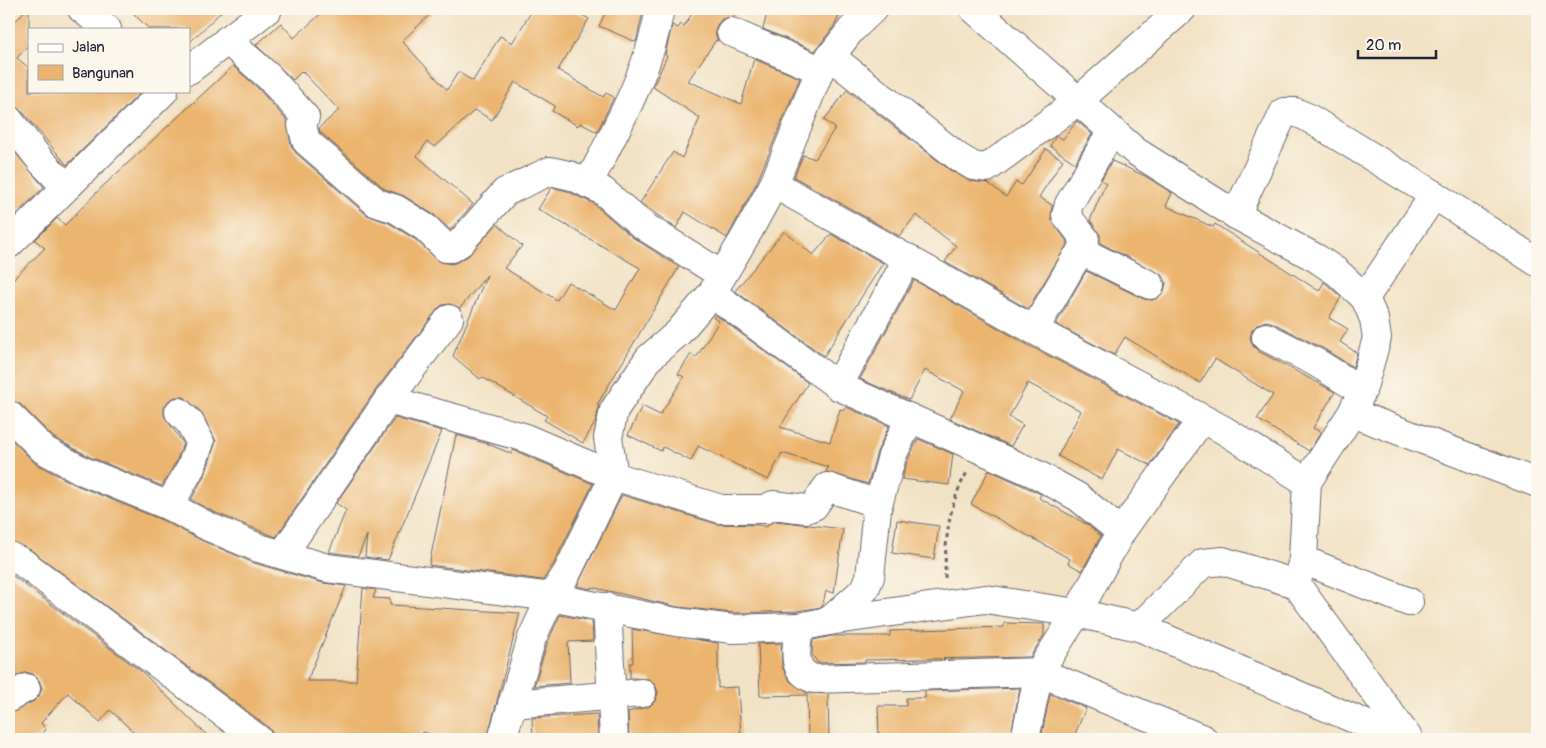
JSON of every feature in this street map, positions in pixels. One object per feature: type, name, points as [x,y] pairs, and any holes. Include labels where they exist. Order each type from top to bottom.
[{"type":"street","points":[[82,9],[106,28]]},
{"type":"street","points":[[190,69],[268,9]]},
{"type":"street","points":[[588,184],[637,87],[657,29],[660,9]]},
{"type":"street","points":[[502,739],[532,638],[550,597],[564,578],[614,476],[608,438],[614,410],[649,358],[678,333],[717,284],[774,184],[825,63],[851,30],[873,9]]},
{"type":"street","points":[[974,9],[1111,132],[1135,151],[1236,215],[1316,258],[1337,272],[1365,298],[1374,319],[1378,338],[1357,402],[1307,482],[1299,572],[1409,739]]},
{"type":"street","points":[[731,32],[825,63],[958,157],[981,169],[987,168],[1078,101],[1182,9]]},
{"type":"street","points":[[227,40],[269,78],[305,117],[302,125],[306,141],[377,203],[396,209],[418,223],[446,248],[452,248],[460,244],[505,192],[550,170],[572,176],[603,191],[838,386],[1038,474],[1078,497],[1121,532]]},
{"type":"street","points":[[9,244],[163,92]]},
{"type":"street","points":[[1236,215],[1284,112],[1295,112],[1307,117],[1434,195],[1537,262]]},
{"type":"street","points":[[9,120],[41,161],[66,187]]},
{"type":"street","points":[[1034,330],[1076,258],[1081,254],[1085,239],[1066,215],[1069,204],[1111,132]]},
{"type":"street","points":[[774,184],[1034,330],[1202,419],[1307,482]]},
{"type":"street","points":[[1365,298],[1434,195]]},
{"type":"street","points":[[1081,254],[1087,254],[1150,285]]},
{"type":"street","points":[[838,386],[908,258]]},
{"type":"street","points":[[283,554],[388,400],[449,319]]},
{"type":"street","points":[[1266,337],[1317,363],[1357,402],[1537,484]]},
{"type":"street","points":[[388,400],[523,437],[614,476],[721,508],[766,509],[773,505],[806,509],[814,506],[827,487],[878,504]]},
{"type":"street","points":[[169,506],[191,467],[200,442],[190,423],[179,412]]},
{"type":"street","points":[[9,415],[44,450],[83,471],[169,506],[209,527],[258,548],[327,568],[550,597],[676,622],[733,629],[799,627],[986,599],[1077,613],[1140,627],[1401,739]]},
{"type":"street","points":[[829,621],[864,589],[870,577],[878,504],[892,456],[910,418]]},
{"type":"street","points":[[1025,739],[1039,672],[1077,613],[1121,532],[1202,419]]},
{"type":"street","points":[[9,556],[22,562],[258,739]]},
{"type":"street","points":[[1140,627],[1202,563],[1222,561],[1238,565],[1299,572],[1409,602]]},
{"type":"street","points":[[607,607],[614,739]]},
{"type":"street","points":[[799,627],[797,655],[800,670],[802,674],[814,678],[1039,672],[1203,739]]},
{"type":"street","points":[[512,704],[642,693]]},
{"type":"path","points":[[946,604],[946,545],[951,514],[961,484],[982,450]]},
{"type":"building","points":[[26,9],[29,9],[28,45],[17,58],[28,67],[28,92],[141,92],[67,165],[21,110],[9,105],[9,29]]},
{"type":"building","points":[[129,9],[224,9],[190,42],[190,28],[148,28]]},
{"type":"building","points":[[326,9],[436,9],[402,41],[447,90],[458,72],[473,81],[500,36],[512,43],[533,9],[572,9],[589,19],[558,70],[603,97],[606,93],[614,97],[597,132],[580,123],[578,126],[552,111],[555,106],[515,82],[492,120],[475,110],[435,147],[427,142],[417,156],[473,204],[450,230],[434,215],[404,196],[385,189],[320,132],[319,128],[339,110],[302,71],[293,80],[256,45],[281,23],[294,38]]},
{"type":"building","points":[[607,9],[635,9],[643,12],[636,42],[599,26]]},
{"type":"building","points":[[695,9],[739,9],[733,17],[722,19],[717,25],[715,33],[718,41],[716,40],[688,81],[741,104],[754,59],[800,78],[757,182],[727,238],[685,212],[676,228],[640,203],[673,152],[682,158],[700,118],[653,87],[667,56],[665,55],[672,25],[678,28],[681,24],[684,26]]},
{"type":"building","points":[[768,9],[843,9],[834,26],[815,51],[763,29]]},
{"type":"building","points":[[233,66],[258,88],[287,121],[291,145],[296,153],[367,215],[389,223],[416,240],[440,262],[453,264],[468,256],[497,224],[522,246],[504,268],[557,300],[568,282],[616,310],[640,268],[538,209],[552,187],[567,191],[594,204],[632,237],[679,267],[597,405],[599,406],[596,421],[583,443],[544,420],[547,416],[482,377],[480,379],[453,356],[487,275],[460,308],[450,304],[442,305],[437,310],[375,391],[276,537],[216,513],[191,500],[206,472],[216,441],[201,412],[184,397],[175,397],[168,401],[164,408],[164,416],[183,443],[177,460],[162,486],[90,457],[53,437],[20,404],[9,400],[9,283],[45,248],[35,240],[57,218],[65,225],[101,188]]},
{"type":"building","points":[[847,90],[950,170],[970,181],[988,183],[1006,197],[1016,182],[1022,185],[1046,149],[1063,160],[1039,197],[1052,205],[1051,219],[1068,243],[1028,309],[945,262],[956,246],[916,215],[899,236],[794,177],[803,155],[815,159],[835,128],[824,120]]},
{"type":"building","points":[[1077,121],[1092,134],[1075,163],[1050,146],[1056,136],[1063,139]]},
{"type":"building","points":[[9,145],[44,187],[12,219],[9,215]]},
{"type":"building","points":[[1112,161],[1145,176],[1172,193],[1166,206],[1213,227],[1215,224],[1319,291],[1324,282],[1341,297],[1329,318],[1348,329],[1340,342],[1357,353],[1353,367],[1324,349],[1266,321],[1258,324],[1252,330],[1250,338],[1253,346],[1258,351],[1335,392],[1313,428],[1321,432],[1309,451],[1257,419],[1273,395],[1215,359],[1200,383],[1125,337],[1114,355],[1056,324],[1086,271],[1144,299],[1152,300],[1158,298],[1164,291],[1166,283],[1163,276],[1100,243],[1100,235],[1090,220],[1106,183],[1101,180]]},
{"type":"building","points":[[784,231],[813,255],[831,234],[883,263],[824,356],[735,291]]},
{"type":"building","points":[[914,280],[1026,344],[1179,424],[1150,465],[1118,449],[1102,480],[1058,456],[1081,411],[1028,383],[1009,417],[1023,425],[1011,446],[950,419],[964,391],[925,370],[909,400],[860,379]]},
{"type":"building","points":[[716,315],[808,383],[780,427],[830,442],[840,409],[844,410],[846,407],[889,426],[877,452],[868,484],[826,472],[828,467],[782,453],[768,480],[698,446],[691,461],[663,447],[661,451],[628,435],[642,406],[660,415],[684,377],[678,374],[691,354],[696,358],[719,321],[713,318]]},
{"type":"building","points":[[395,418],[442,431],[388,560],[365,557],[367,535],[358,556],[329,552],[346,510],[336,503]]},
{"type":"building","points":[[456,435],[488,444],[512,454],[513,450],[593,484],[553,565],[543,580],[429,565]]},
{"type":"building","points":[[9,437],[36,464],[76,485],[162,520],[203,541],[254,563],[323,583],[346,586],[307,681],[356,681],[363,588],[376,590],[373,598],[390,599],[390,605],[520,613],[487,739],[454,739],[422,732],[417,739],[273,739],[272,732],[267,726],[31,550],[9,541]]},
{"type":"building","points":[[918,439],[953,454],[949,485],[902,479],[907,462]]},
{"type":"building","points":[[989,470],[1041,494],[1039,498],[1088,525],[1101,536],[1082,571],[1068,563],[1070,559],[971,504]]},
{"type":"building","points":[[622,495],[717,524],[767,527],[768,524],[776,521],[843,529],[834,593],[826,591],[822,607],[797,611],[734,613],[678,607],[591,587],[591,589],[577,586]]},
{"type":"building","points":[[897,520],[939,526],[934,559],[892,553]]},
{"type":"building","points":[[9,573],[142,672],[211,739],[141,739],[110,710],[100,722],[68,693],[41,723],[46,730],[35,739],[9,739],[9,714],[34,701],[39,696],[42,688],[39,680],[33,674],[26,672],[9,680]]},
{"type":"building","points":[[560,615],[592,621],[593,641],[568,642],[570,683],[534,686],[547,644]]},
{"type":"building","points":[[1004,623],[1044,624],[1044,635],[1030,657],[865,660],[865,662],[818,663],[812,655],[813,640],[832,636],[890,636],[890,631],[1004,627]]},
{"type":"building","points":[[632,629],[718,643],[718,688],[738,687],[741,739],[629,739],[628,712],[650,706],[656,700],[658,692],[655,685],[649,679],[630,678],[630,663],[633,663]]},
{"type":"building","points":[[781,643],[782,667],[790,681],[807,693],[828,694],[829,739],[808,739],[807,695],[760,696],[758,644]]},
{"type":"building","points":[[1020,688],[1010,739],[879,739],[878,706],[906,706],[906,698],[925,698],[925,691]]},
{"type":"building","points":[[1050,694],[1086,708],[1073,739],[1041,739]]},
{"type":"building","points":[[597,714],[598,739],[533,739],[532,718]]}]
